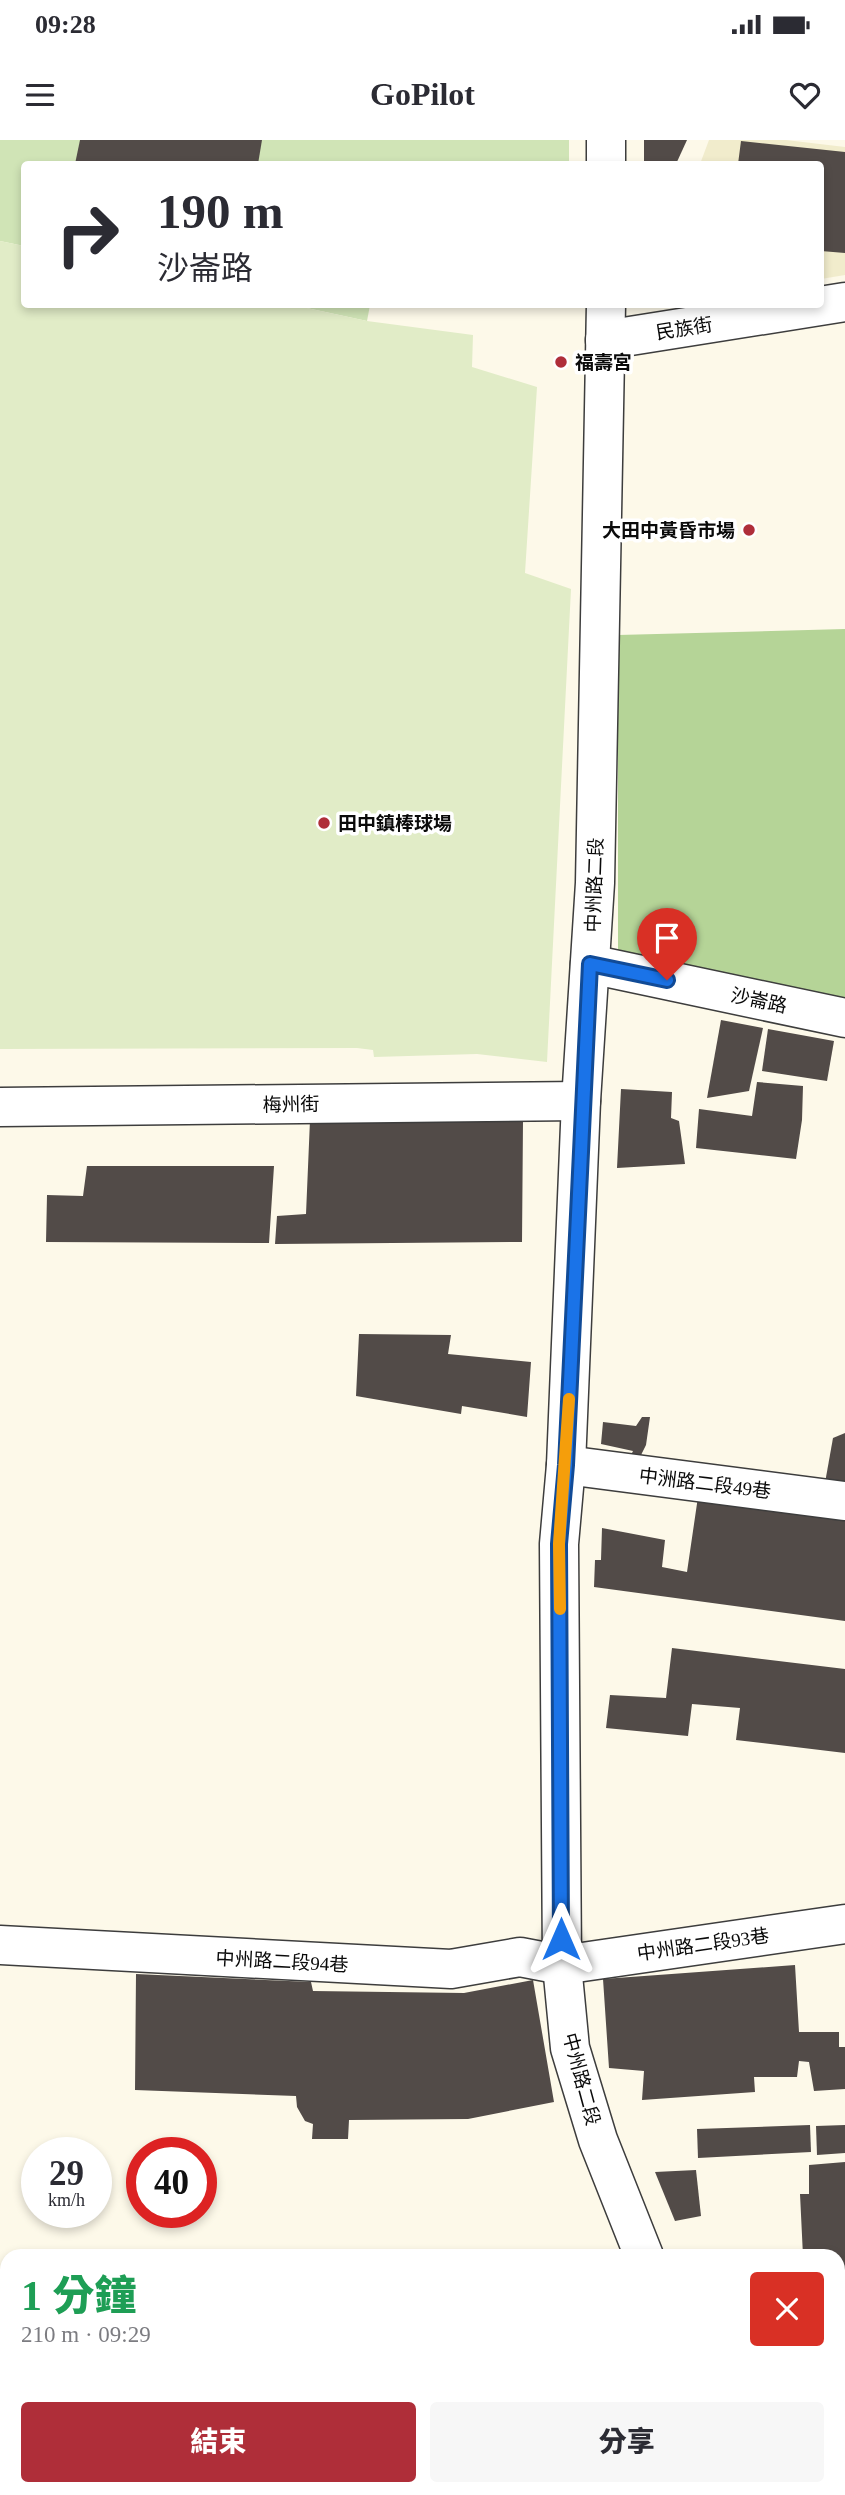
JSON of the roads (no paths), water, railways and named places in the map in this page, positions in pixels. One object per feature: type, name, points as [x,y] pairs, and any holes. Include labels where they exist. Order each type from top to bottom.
[{"type":"street","points":[[606,140],[606,161]]},
{"type":"street","name":"民族街","points":[[824,304],[845,302]]},
{"type":"street","name":"民族街","points":[[605,322],[773,308]]},
{"type":"street","name":"中州路二段","points":[[605,322],[597,813],[581,1101],[566,1465],[559,1544],[562,1965],[570,2048],[598,2140],[641,2249]]},
{"type":"street","name":"沙崙路","points":[[590,964],[845,1018]]},
{"type":"street","name":"梅州街","points":[[0,1107],[581,1101]]},
{"type":"street","name":"中洲路二段49巷","points":[[566,1465],[844,1502]]},
{"type":"street","name":"中州路二段93巷","points":[[562,1965],[845,1924]]},
{"type":"street","name":"中州路二段94巷","points":[[0,1945],[451,1969],[520,1957],[562,1965]]},
{"type":"place","name":"福壽宮","points":[[561,362]]},
{"type":"place","name":"大田中黃昏市場","points":[[749,530]]},
{"type":"place","name":"田中鎮棒球場","points":[[324,823]]}]
